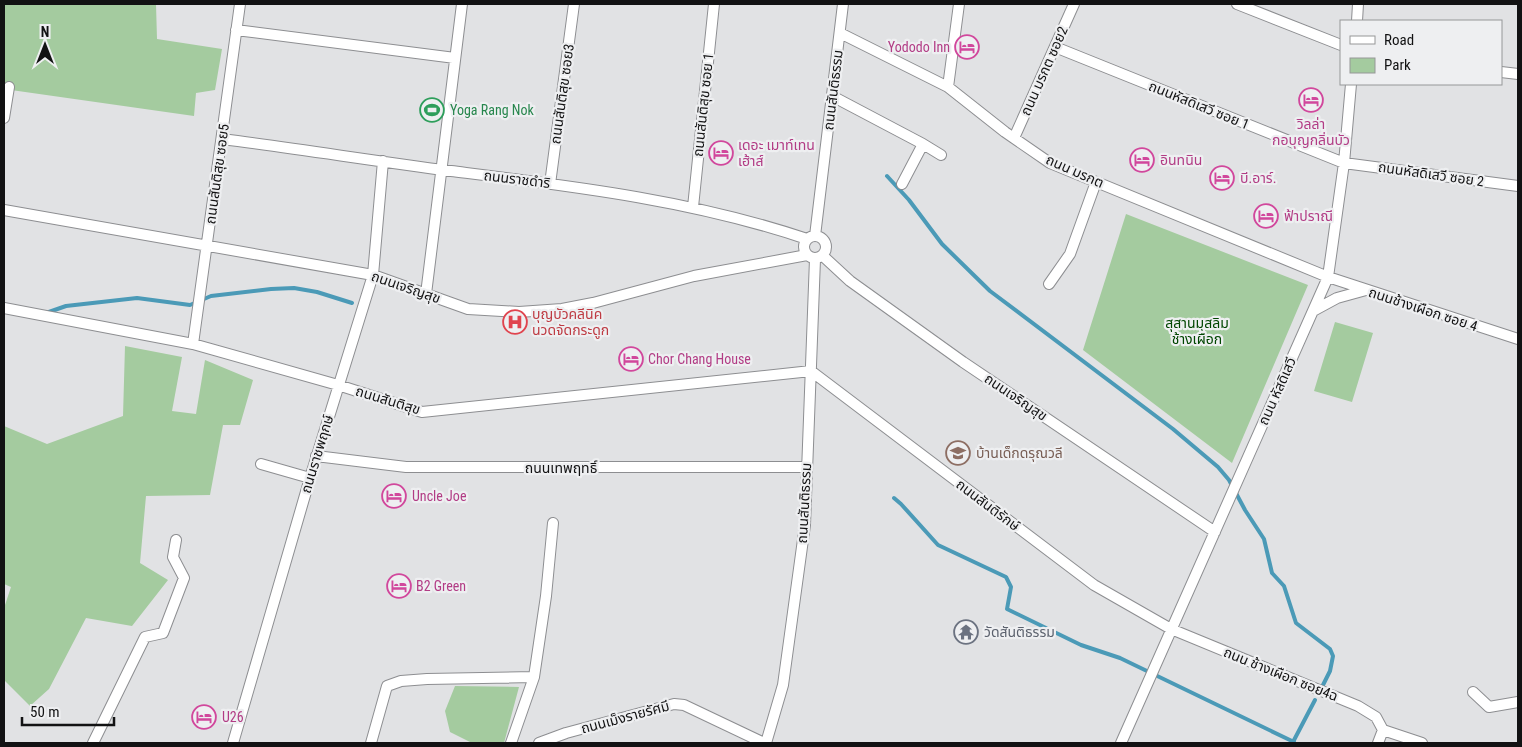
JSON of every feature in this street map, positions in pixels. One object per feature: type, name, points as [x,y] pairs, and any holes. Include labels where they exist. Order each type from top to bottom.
[{"type":"street","name":"ถนนสันติสุข ซอย5","points":[[193,344],[240,4]]},
{"type":"street","points":[[426,294],[462,4]]},
{"type":"street","name":"ถนนสันติสุข ซอย3","points":[[550,184],[574,4]]},
{"type":"street","name":"ถนนสันติสุข ซอย 1","points":[[693,207],[714,4]]},
{"type":"street","name":"ถนนสันติธรรม","points":[[812,238],[843,4]]},
{"type":"street","points":[[948,87],[959,4]]},
{"type":"street","name":"ถนน มรกต ซอย2","points":[[1014,138],[1074,4]]},
{"type":"street","points":[[1237,4],[1340,46]]},
{"type":"street","points":[[1357,20],[1358,4]]},
{"type":"street","points":[[236,30],[455,58]]},
{"type":"street","name":"ถนน มรกต","points":[[840,33],[948,87],[1050,163],[1328,277]]},
{"type":"street","name":"ถนนหัสดิเสวี ซอย 1","points":[[1055,48],[1344,163]]},
{"type":"street","points":[[1502,72],[1518,74]]},
{"type":"street","name":"ถนน หัสดิเสวี","points":[[1121,743],[1328,277],[1344,163],[1351,85]]},
{"type":"street","points":[[4,118],[9,88]]},
{"type":"street","points":[[832,96],[941,155]]},
{"type":"street","name":"ถนนราชดำริ","points":[[222,139],[550,184],[693,207],[812,238]]},
{"type":"street","points":[[902,184],[923,144]]},
{"type":"street","name":"ถนนราชพฤกษ์","points":[[233,743],[316,456],[374,275],[383,161]]},
{"type":"street","name":"ถนนหัสดิเสวี ซอย 2","points":[[1344,163],[1518,186]]},
{"type":"street","points":[[1048,284],[1070,254],[1096,182]]},
{"type":"street","name":"ถนนเจริญสุข","points":[[4,210],[374,275],[468,309],[519,312],[562,309],[593,303],[694,276],[815,256],[963,362],[1215,532]]},
{"type":"street","points":[[820,237],[826,243],[826,252],[815,256],[804,247],[812,238],[820,237]]},
{"type":"street","name":"ถนนสันติธรรม","points":[[765,743],[783,685],[805,525],[815,256]]},
{"type":"street","name":"ถนนช้างเผือก ซอย 4","points":[[1328,277],[1518,339]]},
{"type":"street","points":[[1313,311],[1337,298],[1367,290]]},
{"type":"street","name":"ถนนสันติสุข","points":[[4,308],[193,344],[338,385],[422,412],[811,371]]},
{"type":"street","name":"ถนนสันติรักษ์","points":[[811,371],[1094,585],[1171,629]]},
{"type":"street","name":"ถนนเทพฤทธิ์","points":[[316,456],[406,467],[806,467]]},
{"type":"street","points":[[261,464],[310,478]]},
{"type":"street","points":[[512,743],[534,677],[546,596],[553,523]]},
{"type":"street","points":[[93,743],[145,637],[163,633],[184,578],[173,557],[176,540]]},
{"type":"street","name":"ถนน ช้างเผือก ซอย4ฉ","points":[[1171,629],[1358,706],[1376,717],[1383,730]]},
{"type":"street","points":[[371,743],[387,686],[402,681],[426,679],[534,677]]},
{"type":"street","points":[[1473,692],[1490,707],[1518,702]]},
{"type":"street","name":"ถนนเม็งรายรัศมี","points":[[539,743],[674,704],[684,705],[765,743]]},
{"type":"street","points":[[1378,743],[1383,730],[1422,743]]},
{"type":"green space","points":[[4,4],[156,4],[157,39],[222,49],[215,90],[196,93],[194,116],[4,89]]},
{"type":"green space","name":"สุสานมุสลิม ช้างเผือก","points":[[1126,214],[1308,285],[1232,463],[1083,350]]},
{"type":"green space","points":[[1335,322],[1373,333],[1352,402],[1314,391]]},
{"type":"green space","points":[[125,346],[182,357],[172,411],[196,414],[205,360],[253,380],[240,425],[223,425],[210,495],[146,496],[140,563],[168,580],[132,626],[86,618],[49,689],[30,706],[4,680],[4,608],[11,587],[4,584],[4,426],[47,444],[123,416]]},
{"type":"green space","points":[[455,686],[519,687],[504,743],[472,743],[450,732],[445,711]]},
{"type":"waterway","points":[[887,176],[909,200],[942,244],[990,291],[1173,429],[1218,467],[1229,480],[1245,510],[1264,539],[1272,573],[1284,586],[1296,623],[1330,649],[1333,656],[1330,671],[1323,685]]},
{"type":"waterway","points":[[46,313],[66,306],[137,298],[190,305],[211,296],[294,288],[317,292],[352,303]]},
{"type":"waterway","points":[[894,498],[938,545],[1006,577],[1011,587],[1007,609],[1081,645],[1120,658],[1294,742]]},
{"type":"waterway","points":[[1293,742],[1315,700]]},
{"type":"place","name":"Yododo Inn","points":[[967,47]]},
{"type":"place","name":"วิลล่า กอบุญกลิ่นบัว","points":[[1311,100]]},
{"type":"place","name":"Yoga Rang Nok","points":[[432,110]]},
{"type":"place","name":"เดอะ เมาท์เทน เฮ้าส์","points":[[721,153]]},
{"type":"place","name":"อินทนิน","points":[[1142,160]]},
{"type":"place","name":"บี.อาร์.","points":[[1222,178]]},
{"type":"place","name":"ฟ้าปราณี","points":[[1266,216]]},
{"type":"place","name":"บุญบัวคลีนิค นวดจัดกระดูก","points":[[515,322]]},
{"type":"place","name":"Chor Chang House","points":[[631,359]]},
{"type":"place","name":"บ้านเด็กดรุณวลี","points":[[958,453]]},
{"type":"place","name":"Uncle Joe","points":[[394,496]]},
{"type":"place","name":"B2 Green","points":[[399,586]]},
{"type":"place","name":"วัดสันติธรรม","points":[[966,632]]},
{"type":"place","name":"U26","points":[[204,717]]}]
